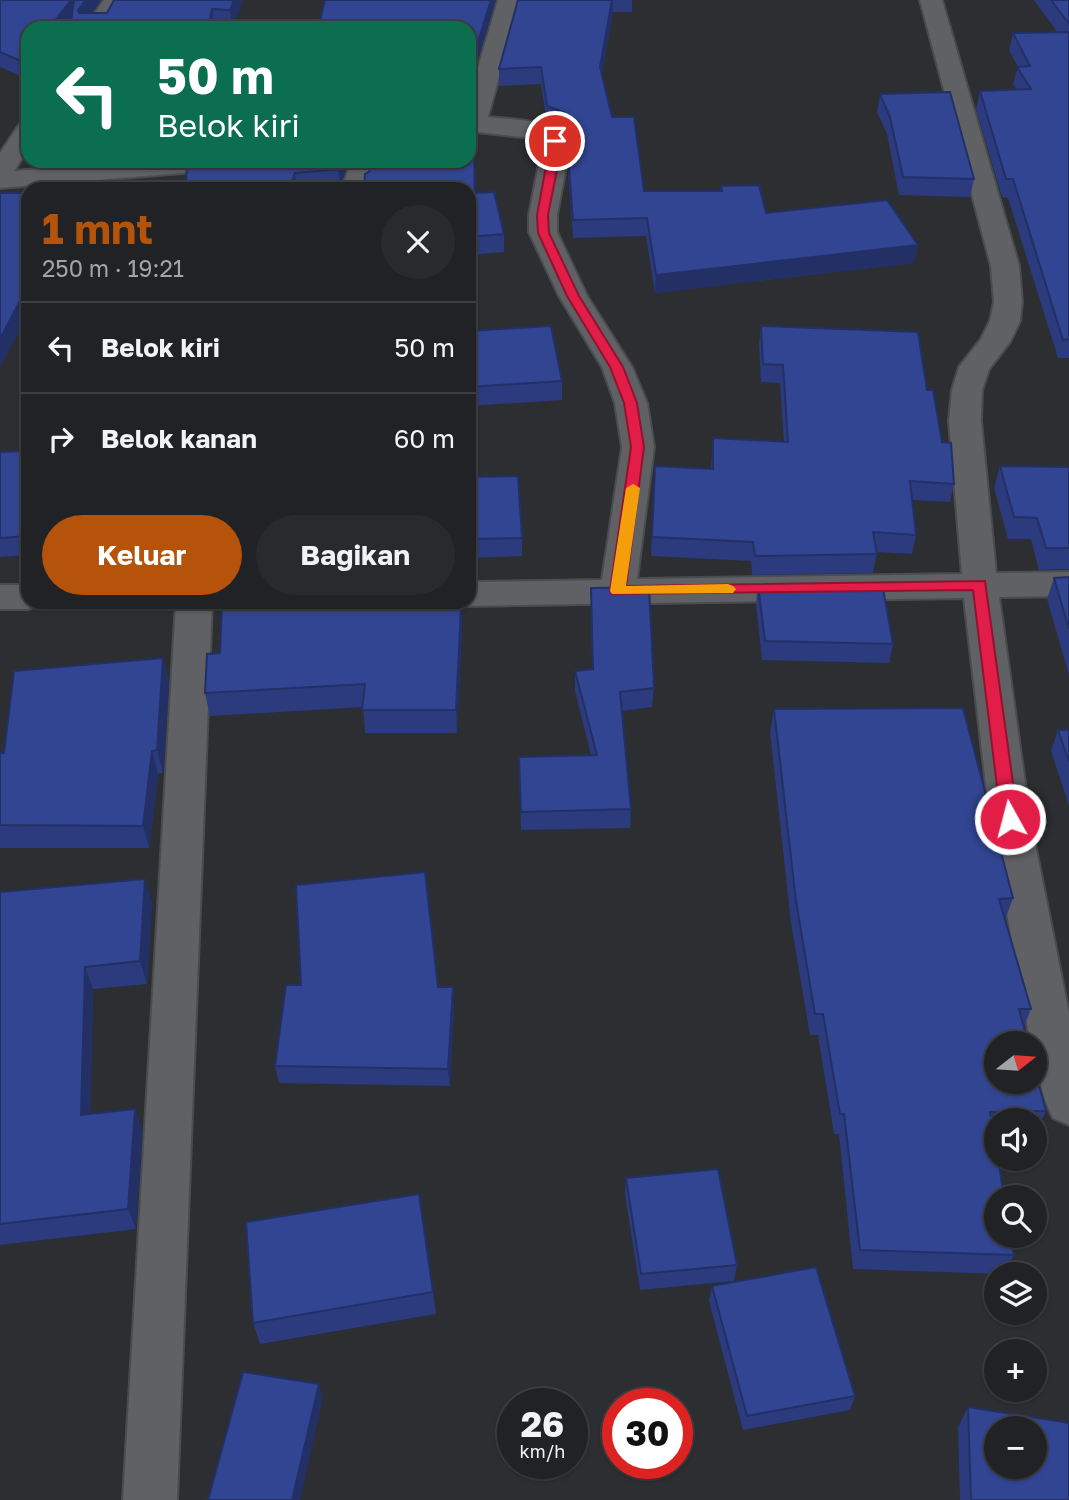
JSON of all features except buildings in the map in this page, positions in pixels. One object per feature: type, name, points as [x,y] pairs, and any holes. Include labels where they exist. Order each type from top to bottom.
[{"type":"street","points":[[101,21],[115,0]]},
{"type":"street","points":[[476,107],[509,0]]},
{"type":"street","points":[[931,0],[939,19],[1006,266],[1008,302],[1005,321],[995,342],[974,367],[967,390],[965,421],[980,585],[1010,819],[1050,1030],[1069,1104]]},
{"type":"street","points":[[476,124],[538,131],[555,141],[556,150],[543,215],[543,233],[573,296],[617,367],[631,403],[638,447],[618,591]]},
{"type":"street","points":[[0,172],[21,140]]},
{"type":"street","points":[[0,180],[146,168]]},
{"type":"street","points":[[476,594],[1069,584]]},
{"type":"street","points":[[0,597],[21,597]]},
{"type":"street","points":[[150,1500],[194,609]]},
{"type":"slow traffic","points":[[633,488],[618,591],[728,589]]},
{"type":"route","points":[[555,141],[556,150],[543,215],[543,233],[553,259],[573,296],[617,367],[631,403],[638,447],[618,591],[980,585],[1010,819]]}]
